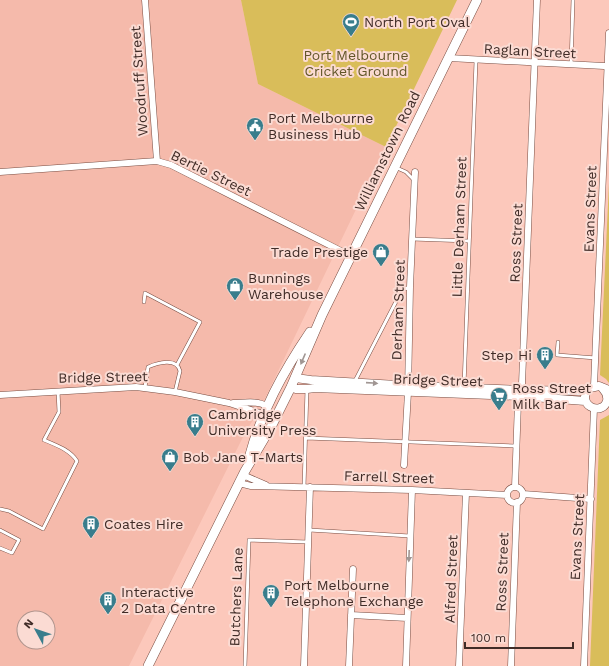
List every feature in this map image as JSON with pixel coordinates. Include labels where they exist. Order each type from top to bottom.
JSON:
[{"type":"main road","name":"Williamstown Road","points":[[148,666],[242,476],[276,417],[291,387],[322,315],[477,0]]},
{"type":"main road","name":"Williamstown Road","points":[[242,476],[254,437],[265,410],[292,359],[322,315]]},
{"type":"main road","points":[[282,377],[295,378]]},
{"type":"main road","points":[[282,377],[291,387]]},
{"type":"main road","points":[[265,410],[276,417]]},
{"type":"street","name":"Woodruff Street","points":[[145,0],[157,161]]},
{"type":"street","name":"Ross Street","points":[[515,487],[537,0]]},
{"type":"street","name":"Evans Street","points":[[594,386],[609,33]]},
{"type":"street","name":"Raglan Street","points":[[449,58],[604,66],[608,68]]},
{"type":"street","name":"Bertie Street","points":[[0,172],[157,161],[171,165],[351,256]]},
{"type":"street","name":"Derham Street","points":[[404,464],[415,172]]},
{"type":"street","name":"Bridge Street","points":[[295,378],[355,382],[408,388],[464,391],[520,393],[587,391]]},
{"type":"street","points":[[594,386],[599,386],[606,389],[606,406],[594,408],[585,401],[585,394],[594,386]]},
{"type":"street","name":"Bridge Street","points":[[0,395],[118,387],[145,387],[265,410],[264,404],[229,403]]},
{"type":"street","name":"Bridge Street","points":[[291,387],[351,390],[408,388]]},
{"type":"street","name":"Bridge Street","points":[[520,393],[585,401]]},
{"type":"street","name":"Evans Street","points":[[584,666],[594,408]]},
{"type":"street","name":"Farrell Street","points":[[242,476],[251,486],[412,490],[507,495]]},
{"type":"street","points":[[304,666],[309,530],[307,487]]},
{"type":"street","points":[[515,487],[521,489],[523,494],[521,500],[517,502],[509,500],[507,495],[510,489],[515,487]]},
{"type":"street","points":[[406,666],[412,490]]},
{"type":"street","name":"Alfred Street","points":[[459,666],[466,493]]},
{"type":"street","points":[[523,494],[591,499]]},
{"type":"street","name":"Ross Street","points":[[511,666],[517,502]]},
{"type":"street","points":[[349,666],[353,569]]},
{"type":"street","points":[[351,615],[408,618]]},
{"type":"lane","points":[[571,65],[573,0]]},
{"type":"lane","name":"Little Derham Street","points":[[464,391],[476,60]]},
{"type":"lane","points":[[395,167],[406,172],[415,181]]},
{"type":"lane","points":[[412,239],[469,241]]},
{"type":"lane","points":[[351,390],[402,290],[410,287]]},
{"type":"lane","points":[[144,302],[145,293],[200,322],[177,365]]},
{"type":"lane","points":[[166,310],[168,304]]},
{"type":"lane","points":[[558,342],[557,355],[596,358]]},
{"type":"lane","points":[[145,387],[148,367],[162,362],[177,365],[180,370],[175,392]]},
{"type":"lane","points":[[307,389],[307,487]]},
{"type":"lane","points":[[0,508],[43,529],[77,461],[64,449],[44,440],[59,412],[58,391]]},
{"type":"lane","points":[[306,438],[516,446]]},
{"type":"lane","points":[[0,530],[19,540],[12,553],[0,548]]},
{"type":"lane","points":[[309,530],[410,536]]},
{"type":"lane","name":"Butchers Lane","points":[[244,666],[249,540],[308,542]]},
{"type":"shaded area","points":[[0,0],[241,0],[258,84],[386,147],[258,413],[247,429],[129,666],[0,666]]},
{"type":"green space","name":"Port Melbourne Cricket Ground","points":[[241,0],[457,0],[386,147],[258,84]]},
{"type":"green space","points":[[609,183],[609,383],[600,375]]},
{"type":"green space","points":[[609,415],[609,666],[590,666],[600,420]]},
{"type":"place","name":"North Port Oval","points":[[351,37]]},
{"type":"place","name":"Port Melbourne Business Hub","points":[[255,141]]},
{"type":"place","name":"Trade Prestige","points":[[381,267]]},
{"type":"place","name":"Bunnings Warehouse","points":[[235,301]]},
{"type":"place","name":"Step Hi","points":[[545,370]]},
{"type":"place","name":"Ross Street Milk Bar","points":[[499,411]]},
{"type":"place","name":"Cambridge University Press","points":[[195,437]]},
{"type":"place","name":"Bob Jane T-Marts","points":[[170,472]]},
{"type":"place","name":"Coates Hire","points":[[91,539]]},
{"type":"place","name":"Port Melbourne Telephone Exchange","points":[[271,608]]},
{"type":"place","name":"Interactive 2 Data Centre","points":[[108,615]]}]
